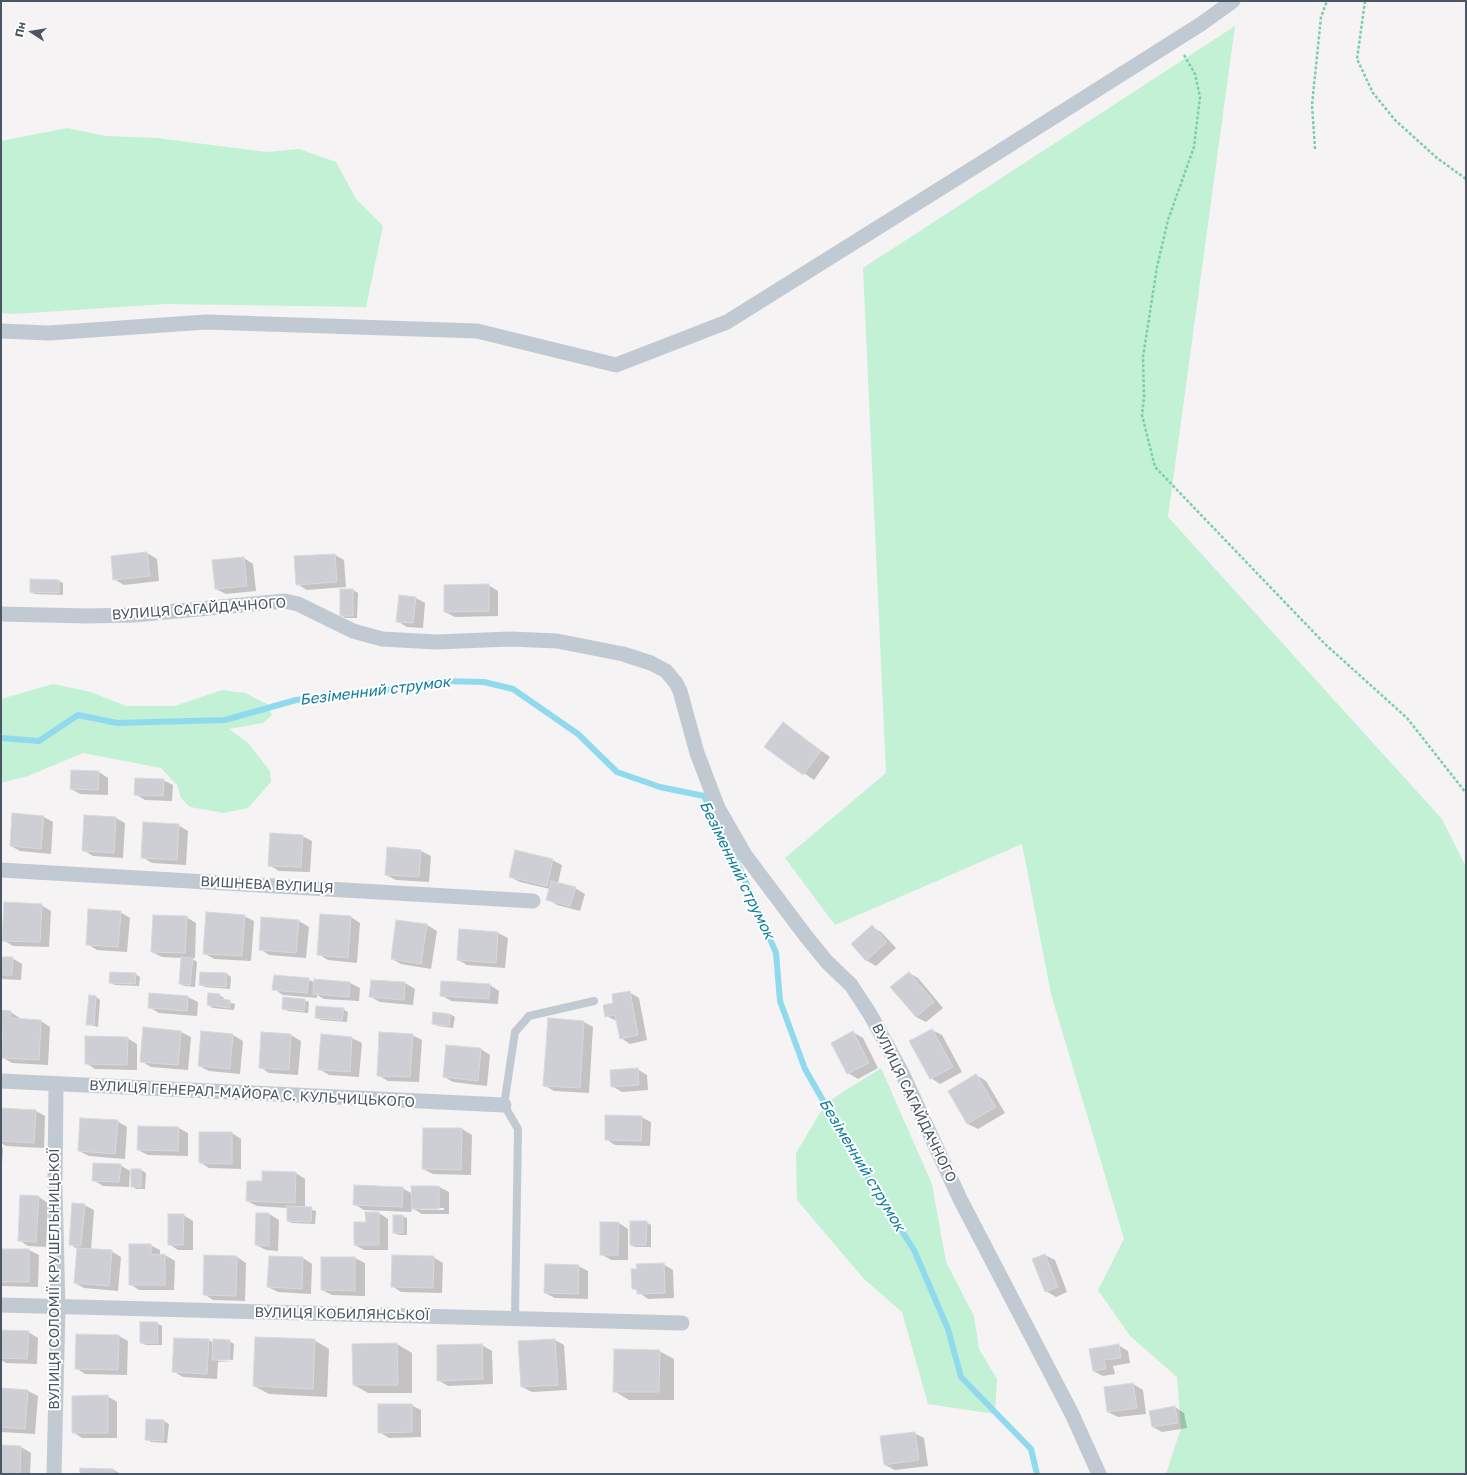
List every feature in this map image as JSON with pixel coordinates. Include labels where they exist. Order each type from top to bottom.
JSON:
[{"type":"street","points":[[1,331],[48,333],[206,322],[477,331],[616,365],[727,322],[1176,40],[1233,1]]},
{"type":"street","name":"ВУЛИЦЯ САГАЙДАЧНОГО","points":[[1,614],[87,616],[128,615],[285,602],[298,604],[353,632],[382,639],[436,642],[531,639],[557,641],[623,654],[651,663],[666,671],[676,683],[680,691],[697,753],[718,808],[746,855],[805,935],[818,952],[851,985],[870,1014],[902,1073],[960,1198],[1072,1414],[1099,1474]]},
{"type":"street","name":"ВИШНЕВА ВУЛИЦЯ","points":[[1,870],[533,901]]},
{"type":"street","name":"ВУЛИЦЯ ГЕНЕРАЛ-МАЙОРА С. КУЛЬЧИЦЬКОГО","points":[[1,1081],[504,1105]]},
{"type":"street","name":"ВУЛИЦЯ СОЛОМІЇ КРУШЕЛЬНИЦЬКОЇ","points":[[54,1474],[58,1308],[55,1188],[56,1084]]},
{"type":"street","name":"ВУЛИЦЯ КОБИЛЯНСЬКОЇ","points":[[1,1305],[58,1308],[515,1317],[682,1323]]},
{"type":"lane","points":[[515,1317],[518,1129],[504,1105],[515,1032],[529,1016],[594,1001]]},
{"type":"path","points":[[1315,149],[1312,105],[1321,17],[1327,1]]},
{"type":"path","points":[[1365,1],[1357,59],[1373,93],[1395,120],[1437,158],[1466,179]]},
{"type":"path","points":[[1176,40],[1195,74],[1200,97],[1194,147],[1168,220],[1157,267],[1143,357],[1144,397],[1142,415],[1155,467],[1325,644],[1407,718],[1466,793]]},
{"type":"green space","points":[[1235,26],[1168,517],[1442,819],[1466,867],[1466,1474],[1166,1474],[1181,1428],[1177,1377],[1130,1336],[1098,1290],[1124,1239],[1051,994],[1022,844],[835,925],[785,858],[886,773],[863,268]]},
{"type":"green space","points":[[67,128],[106,136],[157,138],[266,152],[299,149],[336,162],[356,199],[383,226],[366,307],[166,304],[14,314],[1,313],[1,141]]},
{"type":"green space","points":[[53,684],[91,692],[126,706],[175,706],[222,690],[245,693],[267,704],[272,715],[263,723],[229,729],[248,743],[270,771],[271,782],[248,808],[224,813],[190,807],[181,798],[177,785],[161,768],[83,753],[28,776],[1,783],[1,699]]},
{"type":"green space","points":[[881,1068],[932,1184],[946,1262],[974,1316],[979,1349],[997,1379],[995,1414],[928,1404],[902,1312],[864,1279],[797,1200],[796,1153],[826,1103]]},
{"type":"building","points":[[147,552],[150,576],[113,580],[111,556]]},
{"type":"building","points":[[335,554],[337,582],[296,585],[294,556]]},
{"type":"building","points":[[244,557],[247,586],[215,589],[212,560]]},
{"type":"building","points":[[30,579],[59,580],[59,593],[30,592]]},
{"type":"building","points":[[489,584],[489,611],[444,612],[444,585]]},
{"type":"building","points":[[340,589],[353,589],[353,616],[340,616]]},
{"type":"building","points":[[399,595],[416,597],[413,623],[396,622]]},
{"type":"building","points":[[783,722],[821,751],[803,775],[764,747]]},
{"type":"building","points":[[71,770],[99,771],[98,790],[70,789]]},
{"type":"building","points":[[135,778],[164,779],[163,796],[134,795]]},
{"type":"building","points":[[12,813],[44,816],[41,849],[10,846]]},
{"type":"building","points":[[84,815],[116,817],[114,853],[82,851]]},
{"type":"building","points":[[143,822],[179,824],[177,860],[141,858]]},
{"type":"building","points":[[270,833],[303,835],[301,867],[268,866]]},
{"type":"building","points":[[387,847],[421,850],[419,877],[385,875]]},
{"type":"building","points":[[515,850],[553,859],[547,886],[509,877]]},
{"type":"building","points":[[551,881],[576,887],[570,906],[546,900]]},
{"type":"building","points":[[4,902],[42,904],[40,942],[2,941]]},
{"type":"building","points":[[88,909],[121,911],[118,947],[86,945]]},
{"type":"building","points":[[206,912],[245,915],[242,956],[203,954]]},
{"type":"building","points":[[320,914],[351,916],[348,958],[317,955]]},
{"type":"building","points":[[153,915],[187,916],[185,953],[151,952]]},
{"type":"building","points":[[261,917],[299,920],[296,953],[259,950]]},
{"type":"building","points":[[396,920],[427,924],[421,964],[391,959]]},
{"type":"building","points":[[872,925],[887,942],[866,961],[851,944]]},
{"type":"building","points":[[459,929],[498,932],[496,963],[457,960]]},
{"type":"building","points":[[1,957],[13,957],[12,975],[1,975]]},
{"type":"building","points":[[181,957],[193,958],[190,985],[179,984]]},
{"type":"building","points":[[110,972],[136,973],[135,984],[109,983]]},
{"type":"building","points":[[200,972],[227,973],[226,987],[199,985]]},
{"type":"building","points":[[909,972],[934,1002],[916,1017],[890,987]]},
{"type":"building","points":[[274,975],[309,978],[307,993],[272,990]]},
{"type":"building","points":[[314,979],[350,982],[349,997],[313,994]]},
{"type":"building","points":[[371,980],[405,982],[404,1000],[369,997]]},
{"type":"building","points":[[441,981],[490,984],[489,999],[440,996]]},
{"type":"building","points":[[630,991],[638,1035],[620,1039],[615,1015],[605,1017],[603,1005],[613,1003],[612,994]]},
{"type":"building","points":[[149,993],[188,996],[187,1011],[148,1008]]},
{"type":"building","points":[[208,993],[220,994],[219,999],[230,1000],[230,1008],[207,1005]]},
{"type":"building","points":[[89,995],[96,996],[94,1025],[86,1025]]},
{"type":"building","points":[[283,997],[305,999],[304,1011],[282,1009]]},
{"type":"building","points":[[316,1006],[344,1008],[342,1020],[315,1018]]},
{"type":"building","points":[[1,1010],[11,1011],[10,1018],[41,1020],[39,1060],[1,1058],[3,1028],[1,1028]]},
{"type":"building","points":[[433,1012],[450,1014],[449,1026],[432,1024]]},
{"type":"building","points":[[548,1018],[584,1021],[580,1088],[543,1086]]},
{"type":"building","points":[[143,1027],[181,1031],[178,1065],[140,1062]]},
{"type":"building","points":[[932,1029],[953,1067],[930,1079],[909,1041]]},
{"type":"building","points":[[201,1031],[233,1034],[230,1069],[198,1066]]},
{"type":"building","points":[[853,1031],[869,1063],[847,1074],[831,1043]]},
{"type":"building","points":[[261,1032],[291,1034],[289,1070],[259,1068]]},
{"type":"building","points":[[379,1032],[413,1034],[410,1077],[377,1076]]},
{"type":"building","points":[[321,1034],[352,1037],[350,1072],[318,1070]]},
{"type":"building","points":[[85,1036],[128,1037],[127,1065],[85,1064]]},
{"type":"building","points":[[446,1045],[481,1048],[478,1081],[443,1077]]},
{"type":"building","points":[[638,1068],[639,1085],[611,1087],[610,1070]]},
{"type":"building","points":[[976,1074],[996,1107],[967,1124],[948,1091]]},
{"type":"building","points":[[1,1108],[36,1110],[34,1143],[1,1141]]},
{"type":"building","points":[[605,1115],[642,1116],[641,1141],[605,1140]]},
{"type":"building","points":[[80,1118],[118,1120],[115,1154],[78,1151]]},
{"type":"building","points":[[138,1126],[179,1127],[178,1151],[137,1150]]},
{"type":"building","points":[[423,1128],[462,1128],[461,1170],[422,1169]]},
{"type":"building","points":[[199,1132],[232,1132],[232,1164],[199,1163]]},
{"type":"building","points":[[93,1163],[121,1164],[119,1182],[92,1181]]},
{"type":"building","points":[[131,1169],[141,1169],[141,1187],[131,1187]]},
{"type":"building","points":[[262,1171],[296,1172],[295,1203],[246,1201],[247,1181],[262,1181]]},
{"type":"building","points":[[354,1185],[403,1187],[402,1207],[353,1205]]},
{"type":"building","points":[[411,1186],[439,1186],[439,1209],[412,1209]]},
{"type":"building","points":[[20,1195],[39,1196],[36,1242],[18,1241]]},
{"type":"building","points":[[72,1203],[85,1204],[81,1246],[69,1245]]},
{"type":"building","points":[[287,1206],[312,1207],[311,1222],[287,1221]]},
{"type":"building","points":[[365,1212],[379,1212],[379,1245],[354,1245],[354,1222],[366,1222]]},
{"type":"building","points":[[256,1213],[269,1213],[269,1246],[255,1245]]},
{"type":"building","points":[[168,1214],[184,1214],[183,1245],[168,1245]]},
{"type":"building","points":[[393,1215],[403,1215],[403,1233],[393,1233]]},
{"type":"building","points":[[630,1221],[647,1221],[646,1245],[630,1245]]},
{"type":"building","points":[[600,1222],[619,1222],[618,1255],[600,1255]]},
{"type":"building","points":[[129,1244],[151,1244],[151,1255],[165,1254],[165,1285],[129,1285]]},
{"type":"building","points":[[77,1248],[112,1250],[109,1286],[74,1283]]},
{"type":"building","points":[[1,1249],[29,1249],[29,1282],[1,1282]]},
{"type":"building","points":[[1045,1254],[1058,1287],[1045,1292],[1032,1259]]},
{"type":"building","points":[[204,1255],[237,1256],[236,1296],[203,1295]]},
{"type":"building","points":[[392,1255],[434,1256],[433,1288],[391,1287]]},
{"type":"building","points":[[269,1256],[303,1257],[302,1289],[267,1287]]},
{"type":"building","points":[[321,1257],[355,1257],[355,1291],[321,1290]]},
{"type":"building","points":[[664,1263],[665,1293],[637,1294],[637,1289],[632,1289],[631,1269],[637,1269],[636,1264]]},
{"type":"building","points":[[545,1264],[579,1265],[578,1294],[544,1293]]},
{"type":"building","points":[[140,1322],[157,1322],[158,1343],[140,1343]]},
{"type":"building","points":[[1,1330],[29,1331],[27,1359],[1,1358]]},
{"type":"building","points":[[76,1334],[119,1335],[118,1370],[75,1369]]},
{"type":"building","points":[[255,1337],[315,1339],[313,1389],[253,1386]]},
{"type":"building","points":[[174,1338],[209,1339],[207,1374],[172,1372]]},
{"type":"building","points":[[213,1339],[230,1340],[229,1360],[212,1360]]},
{"type":"building","points":[[555,1339],[558,1385],[521,1387],[518,1341]]},
{"type":"building","points":[[397,1343],[398,1385],[353,1385],[352,1344]]},
{"type":"building","points":[[482,1344],[483,1379],[437,1381],[437,1345]]},
{"type":"building","points":[[1119,1344],[1121,1358],[1104,1360],[1106,1369],[1093,1371],[1089,1349]]},
{"type":"building","points":[[614,1349],[660,1350],[659,1392],[613,1392]]},
{"type":"building","points":[[1133,1383],[1137,1408],[1107,1412],[1104,1387]]},
{"type":"building","points":[[1,1388],[28,1390],[25,1429],[1,1427]]},
{"type":"building","points":[[108,1395],[108,1433],[72,1433],[72,1396]]},
{"type":"building","points":[[378,1404],[412,1404],[412,1432],[378,1433]]},
{"type":"building","points":[[1175,1406],[1178,1423],[1152,1427],[1149,1411]]},
{"type":"building","points":[[146,1419],[164,1420],[163,1441],[145,1440]]},
{"type":"building","points":[[915,1432],[919,1460],[884,1465],[880,1436]]},
{"type":"building","points":[[1,1445],[21,1446],[20,1474],[1,1474]]},
{"type":"building","points":[[80,1468],[114,1469],[114,1474],[80,1474]]},
{"type":"waterway","name":"Безіменний струмок","points":[[1,738],[39,741],[78,715],[117,723],[225,720],[296,700],[364,694],[441,681],[484,682],[513,689],[578,734],[617,772],[660,787],[704,796],[741,871],[776,953],[780,1001],[805,1069],[860,1165],[914,1250],[948,1329],[961,1377],[1031,1449],[1037,1474]]}]
